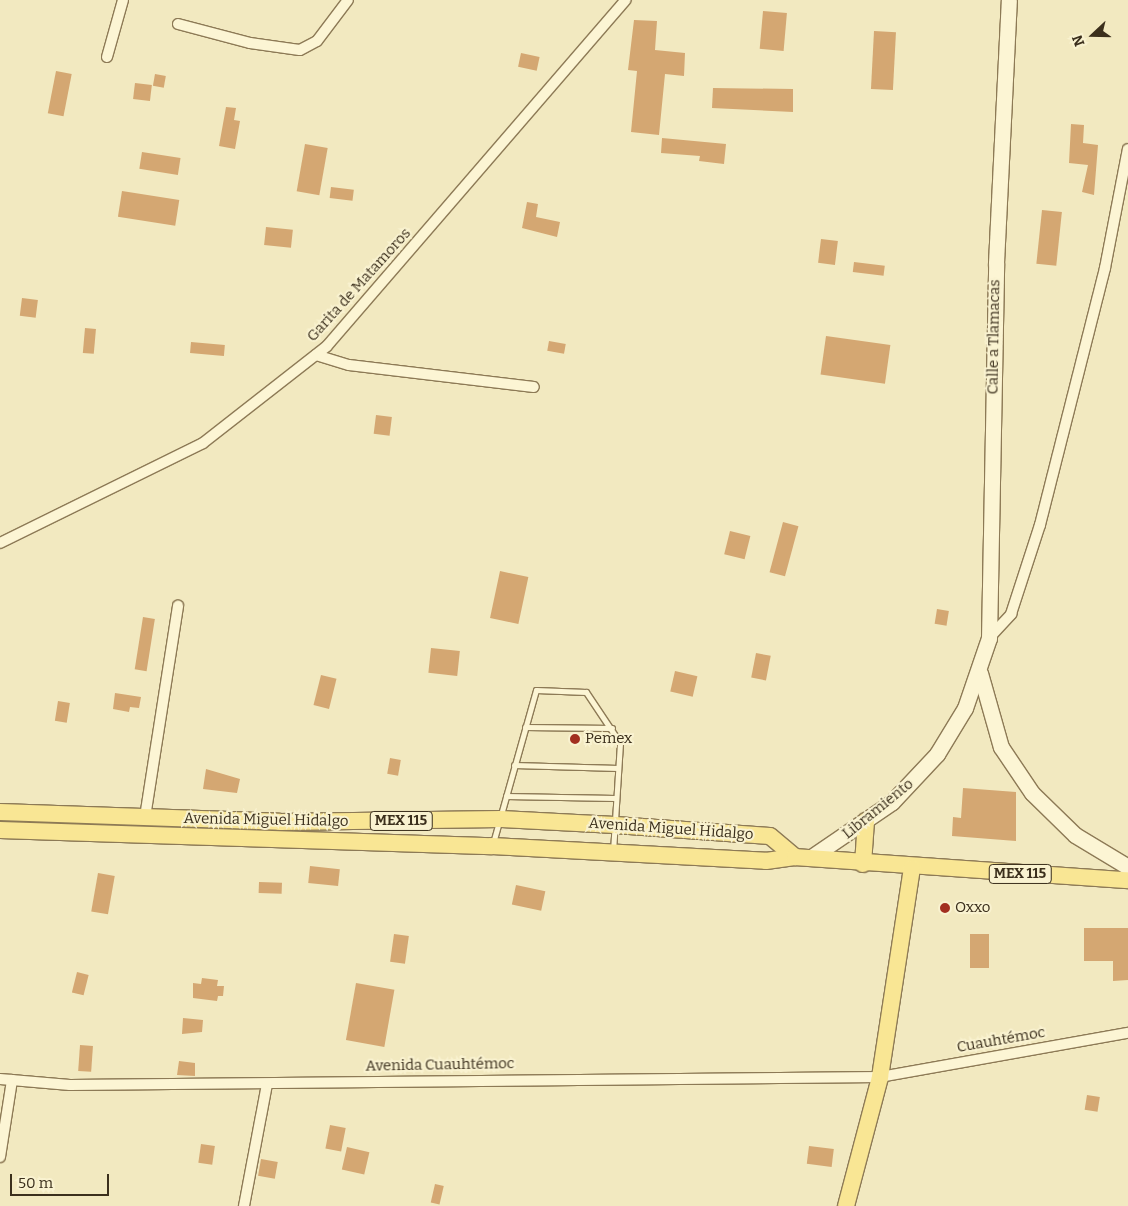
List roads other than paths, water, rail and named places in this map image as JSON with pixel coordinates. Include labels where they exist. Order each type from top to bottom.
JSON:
[{"type":"main road","name":"Calle a Tlamacas","points":[[980,672],[989,638],[996,263],[1009,0]]},
{"type":"main road","name":"Libramiento","points":[[802,857],[866,821],[910,785],[937,754],[980,672]]},
{"type":"main road","points":[[980,672],[1001,747],[1032,793],[1075,835],[1128,867]]},
{"type":"main road","name":"Avenida Miguel Hidalgo","points":[[0,812],[280,822],[500,820],[615,825],[770,836],[802,857]]},
{"type":"main road","points":[[105,834],[106,816]]},
{"type":"main road","points":[[863,864],[866,821]]},
{"type":"main road","points":[[280,822],[280,839]]},
{"type":"main road","name":"Avenida Miguel Hidalgo","points":[[0,830],[492,846],[766,861],[802,857],[912,868]]},
{"type":"main road","points":[[846,1206],[880,1077],[912,868]]},
{"type":"main road","name":"MEX 115","points":[[912,868],[1128,880]]},
{"type":"street","points":[[107,57],[123,0]]},
{"type":"street","points":[[178,24],[250,43],[300,50],[317,42],[348,0]]},
{"type":"street","name":"Garita de Matamoros","points":[[0,543],[203,443],[316,355],[626,0]]},
{"type":"street","points":[[989,638],[1011,614],[1040,525],[1105,268],[1128,149]]},
{"type":"street","points":[[316,355],[349,364],[534,387]]},
{"type":"street","points":[[145,817],[178,606]]},
{"type":"street","name":"Cuauhtémoc","points":[[880,1077],[1128,1033]]},
{"type":"street","name":"Avenida Cuauhtémoc","points":[[0,1079],[70,1085],[267,1084],[474,1078],[880,1077]]},
{"type":"street","points":[[0,1157],[12,1080]]},
{"type":"street","points":[[244,1206],[267,1084]]},
{"type":"lane","points":[[492,846],[536,690],[586,692],[612,728],[620,743],[614,798],[613,852]]},
{"type":"lane","points":[[525,726],[612,728]]},
{"type":"lane","points":[[514,765],[618,768]]},
{"type":"lane","points":[[506,796],[614,798]]},
{"type":"place","name":"Pemex","points":[[575,739]]},
{"type":"place","name":"Oxxo","points":[[945,908]]}]
